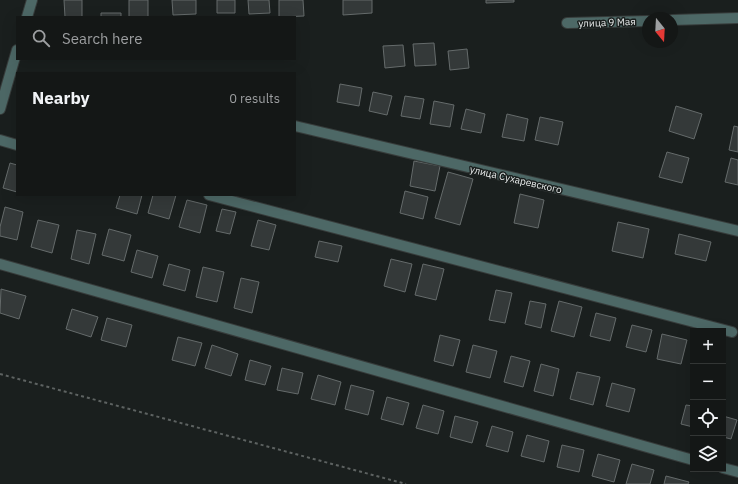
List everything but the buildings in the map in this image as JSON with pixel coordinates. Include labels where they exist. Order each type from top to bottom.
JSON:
[{"type":"street","points":[[27,16],[32,0]]},
{"type":"street","points":[[678,20],[738,18]]},
{"type":"street","name":"улица 9 Мая","points":[[567,23],[642,20]]},
{"type":"street","points":[[1,104],[16,53]]},
{"type":"street","name":"улица Сухаревского","points":[[296,126],[738,231]]},
{"type":"street","points":[[0,140],[16,145]]},
{"type":"street","points":[[213,196],[732,332]]},
{"type":"street","points":[[0,264],[690,459]]},
{"type":"street","points":[[726,469],[738,472]]},
{"type":"path","points":[[0,374],[406,484]]}]
